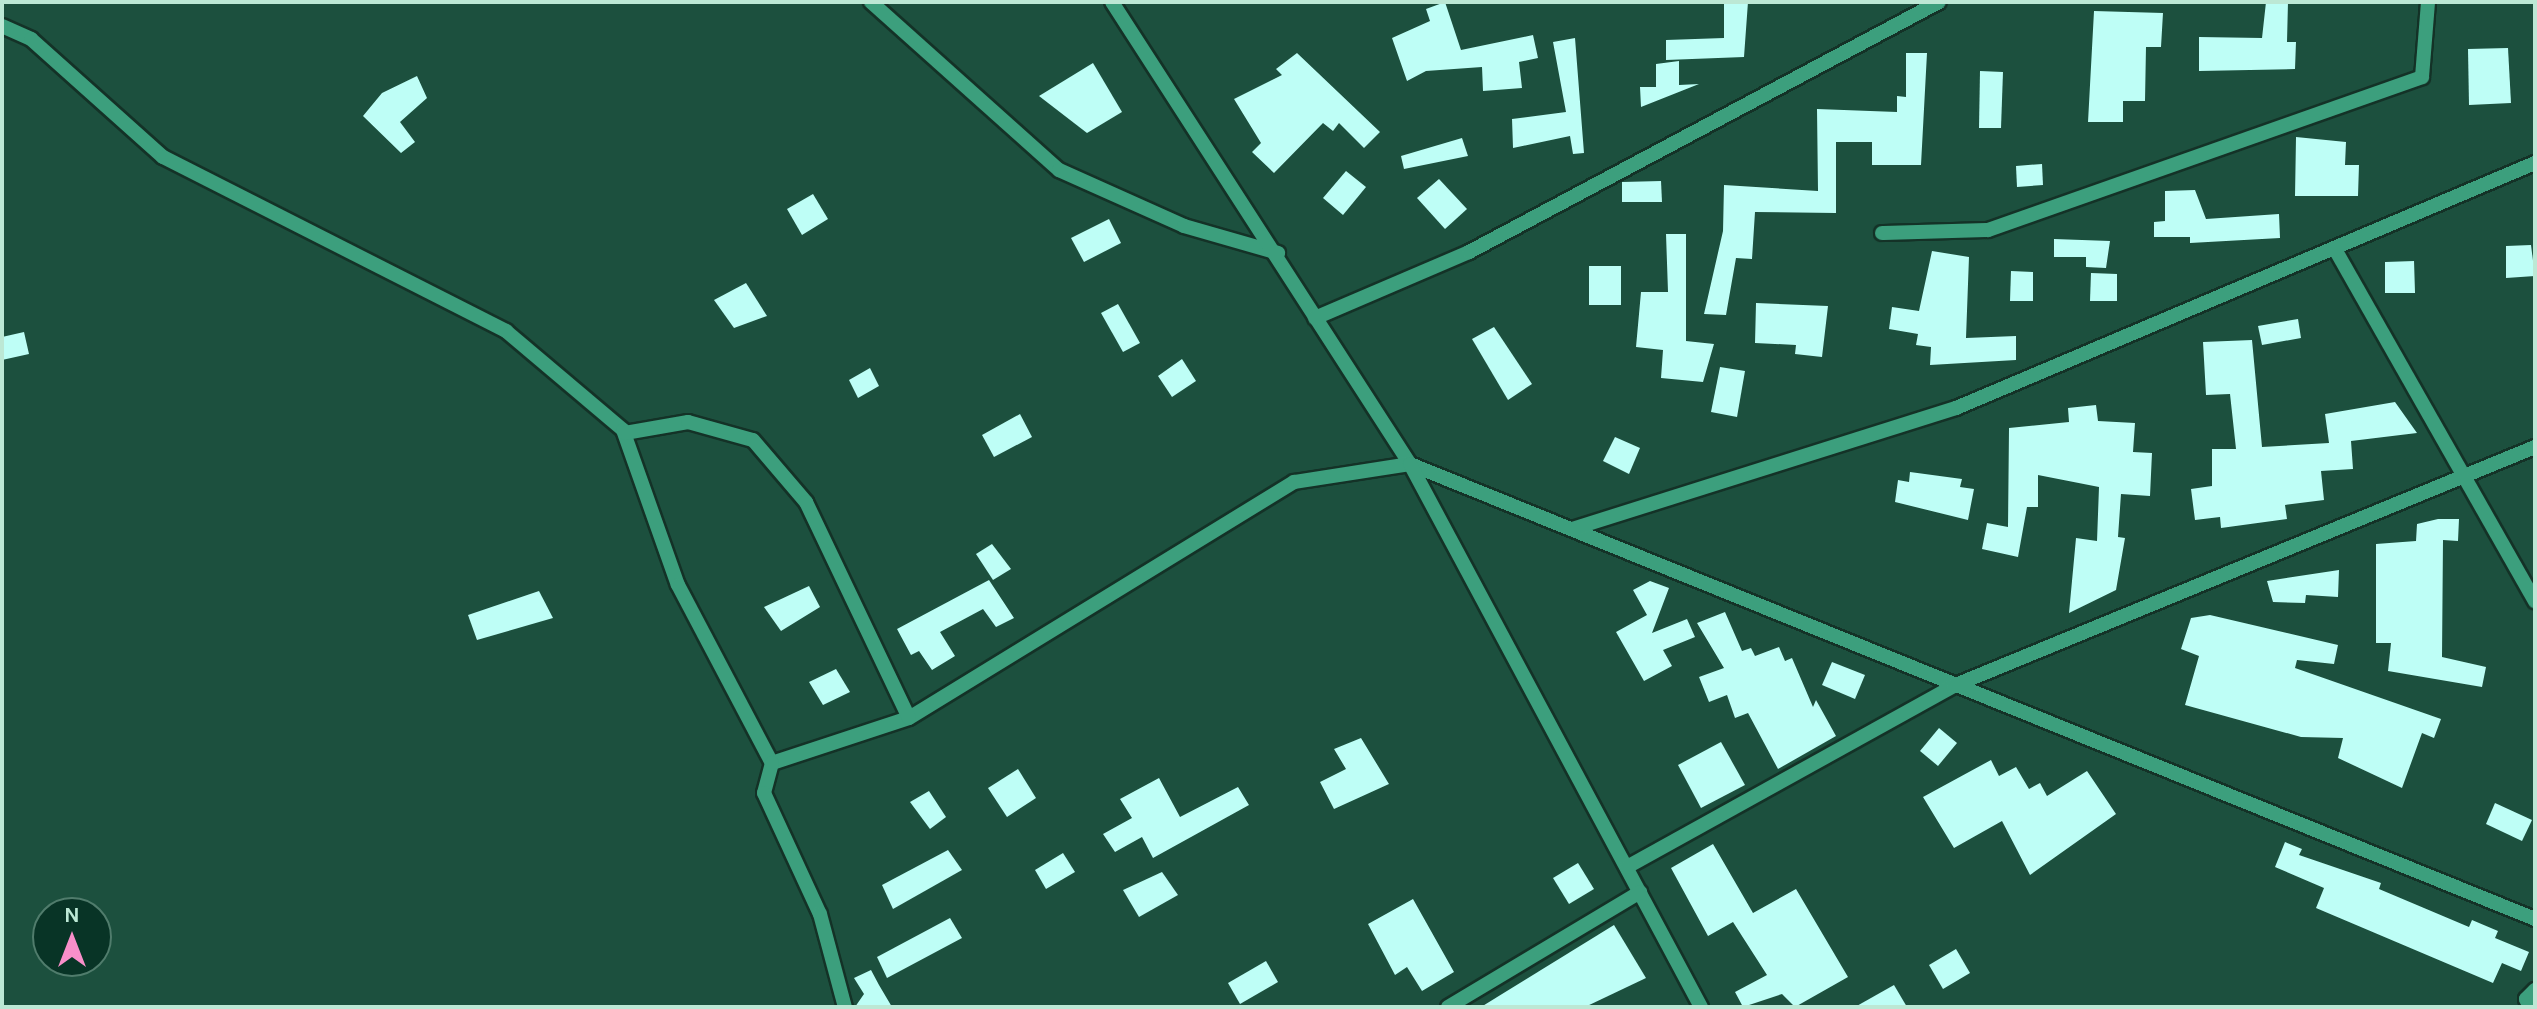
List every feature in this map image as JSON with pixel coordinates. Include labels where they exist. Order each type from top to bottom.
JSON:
[{"type":"street","points":[[871,2],[1059,170],[1184,226],[1278,253]]},
{"type":"street","points":[[1112,2],[1278,253],[1315,318],[1410,464],[1701,1007]]},
{"type":"street","points":[[1315,318],[1469,252],[1939,2]]},
{"type":"street","points":[[1882,233],[1988,230],[2422,77],[2428,2]]},
{"type":"street","points":[[2,26],[31,39],[163,157],[506,331],[623,430],[678,585],[772,763],[764,793],[820,914],[845,1007]]},
{"type":"street","points":[[1572,529],[1956,408],[2336,251],[2535,163]]},
{"type":"street","points":[[2336,251],[2469,475],[2535,602]]},
{"type":"street","points":[[625,433],[688,422],[753,440],[806,502],[909,718]]},
{"type":"street","points":[[1627,867],[1953,686],[2535,447]]},
{"type":"street","points":[[772,763],[909,718],[1294,482],[1410,464],[2535,919]]},
{"type":"street","points":[[1448,1007],[1640,892]]},
{"type":"street","points":[[2530,1007],[2526,999],[2535,990]]},
{"type":"building","points":[[1445,2],[1461,50],[1533,35],[1538,58],[1519,62],[1522,88],[1483,91],[1482,67],[1426,71],[1407,81],[1392,38],[1430,21],[1426,9]]},
{"type":"building","points":[[1724,2],[1748,2],[1744,57],[1666,60],[1666,40],[1724,38]]},
{"type":"building","points":[[2266,2],[2288,2],[2287,42],[2296,42],[2295,69],[2199,71],[2199,37],[2262,38]]},
{"type":"building","points":[[2094,11],[2163,13],[2161,47],[2146,47],[2145,101],[2123,101],[2123,122],[2088,122]]},
{"type":"building","points":[[1575,38],[1584,153],[1573,154],[1570,136],[1513,148],[1512,119],[1566,112],[1553,42]]},
{"type":"building","points":[[2508,48],[2511,103],[2469,105],[2468,49]]},
{"type":"building","points":[[1297,53],[1380,132],[1364,148],[1339,123],[1333,131],[1323,123],[1274,173],[1252,152],[1261,143],[1234,99],[1282,75],[1276,69]]},
{"type":"building","points":[[1906,53],[1927,53],[1921,165],[1872,165],[1872,142],[1836,142],[1836,213],[1755,212],[1752,259],[1736,258],[1726,315],[1704,314],[1723,231],[1724,185],[1818,191],[1817,109],[1897,112],[1897,96],[1906,97]]},
{"type":"building","points":[[1679,61],[1679,85],[1699,84],[1641,107],[1640,87],[1656,87],[1656,64]]},
{"type":"building","points":[[1093,63],[1122,112],[1087,133],[1039,96]]},
{"type":"building","points":[[1980,71],[2003,72],[2001,128],[1979,128]]},
{"type":"building","points":[[417,76],[427,98],[400,122],[415,142],[401,153],[363,116],[382,93]]},
{"type":"building","points":[[2296,137],[2346,142],[2345,165],[2359,165],[2358,196],[2295,196]]},
{"type":"building","points":[[1462,138],[1468,156],[1404,169],[1401,156]]},
{"type":"building","points":[[2042,164],[2043,185],[2017,187],[2016,166]]},
{"type":"building","points":[[1346,171],[1366,187],[1343,215],[1323,198]]},
{"type":"building","points":[[1439,179],[1467,209],[1445,229],[1417,198]]},
{"type":"building","points":[[1661,181],[1662,202],[1622,202],[1622,182]]},
{"type":"building","points":[[2195,190],[2206,219],[2279,214],[2280,238],[2190,243],[2190,237],[2154,237],[2154,222],[2165,221],[2165,191]]},
{"type":"building","points":[[813,194],[828,219],[802,235],[787,209]]},
{"type":"building","points":[[1109,219],[1121,243],[1084,262],[1071,238]]},
{"type":"building","points":[[1666,234],[1686,234],[1686,341],[1714,344],[1703,382],[1661,378],[1663,350],[1636,347],[1641,292],[1668,292]]},
{"type":"building","points":[[2054,239],[2110,241],[2106,268],[2086,267],[2086,257],[2054,257]]},
{"type":"building","points":[[2531,245],[2535,276],[2506,278],[2506,246]]},
{"type":"building","points":[[1932,251],[1969,257],[1966,338],[2016,336],[2016,360],[1930,365],[1931,347],[1916,345],[1918,334],[1889,329],[1892,307],[1919,311]]},
{"type":"building","points":[[2414,261],[2415,293],[2385,293],[2385,262]]},
{"type":"building","points":[[1589,266],[1621,266],[1621,305],[1589,305]]},
{"type":"building","points":[[2011,271],[2033,272],[2033,301],[2010,301]]},
{"type":"building","points":[[2091,273],[2117,274],[2117,301],[2090,301]]},
{"type":"building","points":[[746,283],[767,316],[734,328],[714,300]]},
{"type":"building","points":[[1756,303],[1828,306],[1822,357],[1795,354],[1796,345],[1755,343]]},
{"type":"building","points":[[1118,304],[1140,343],[1123,352],[1101,313]]},
{"type":"building","points":[[2298,319],[2301,338],[2262,345],[2258,326]]},
{"type":"building","points":[[1494,327],[1532,384],[1508,400],[1472,339]]},
{"type":"building","points":[[24,332],[29,354],[2,360],[2,337]]},
{"type":"building","points":[[2252,340],[2262,447],[2329,443],[2325,414],[2395,402],[2417,433],[2351,441],[2353,469],[2321,471],[2324,500],[2285,505],[2287,519],[2221,528],[2220,517],[2195,520],[2191,489],[2212,486],[2212,449],[2236,449],[2230,394],[2206,395],[2203,342]]},
{"type":"building","points":[[1182,359],[1196,381],[1172,397],[1158,376]]},
{"type":"building","points":[[1720,367],[1745,371],[1737,417],[1711,412]]},
{"type":"building","points":[[870,368],[879,386],[858,398],[849,380]]},
{"type":"building","points":[[2096,405],[2098,421],[2135,423],[2133,452],[2152,453],[2150,496],[2121,494],[2118,537],[2125,538],[2116,590],[2069,613],[2076,538],[2097,541],[2099,487],[2038,475],[2038,507],[2027,507],[2018,557],[1982,549],[1987,523],[2008,527],[2009,428],[2069,422],[2068,408]]},
{"type":"building","points":[[1020,414],[1032,437],[994,457],[982,435]]},
{"type":"building","points":[[1615,437],[1640,448],[1629,474],[1603,461]]},
{"type":"building","points":[[1910,472],[1962,479],[1960,487],[1974,489],[1968,520],[1895,502],[1898,480],[1909,482]]},
{"type":"building","points":[[2438,519],[2459,519],[2458,541],[2443,540],[2442,657],[2486,667],[2482,687],[2388,671],[2391,643],[2376,643],[2376,544],[2416,541],[2417,524]]},
{"type":"building","points":[[992,544],[1011,569],[993,580],[976,554]]},
{"type":"building","points":[[2339,570],[2338,597],[2306,595],[2305,603],[2273,602],[2267,581]]},
{"type":"building","points":[[989,580],[1014,618],[996,627],[983,609],[940,632],[955,656],[932,670],[919,651],[911,655],[897,629]]},
{"type":"building","points":[[1650,581],[1669,588],[1652,633],[1687,619],[1695,637],[1663,650],[1672,666],[1644,681],[1616,632],[1647,615],[1633,590]]},
{"type":"building","points":[[809,586],[820,607],[781,631],[764,607]]},
{"type":"building","points":[[539,591],[553,618],[477,640],[468,615]]},
{"type":"building","points":[[1725,612],[1742,651],[1751,648],[1755,656],[1779,647],[1785,661],[1792,658],[1813,707],[1816,700],[1836,736],[1778,769],[1748,713],[1735,718],[1727,695],[1709,702],[1699,677],[1724,668],[1697,623]]},
{"type":"building","points":[[2210,615],[2338,645],[2334,664],[2297,660],[2295,668],[2441,719],[2434,738],[2422,733],[2402,788],[2338,758],[2343,738],[2301,737],[2185,705],[2199,656],[2181,649],[2191,618]]},
{"type":"building","points":[[1832,662],[1865,675],[1855,699],[1822,685]]},
{"type":"building","points":[[836,669],[850,692],[823,705],[809,682]]},
{"type":"building","points":[[1939,728],[1957,743],[1938,766],[1920,751]]},
{"type":"building","points":[[1361,738],[1389,784],[1334,809],[1320,782],[1346,769],[1334,749]]},
{"type":"building","points":[[1721,742],[1745,785],[1701,808],[1678,765]]},
{"type":"building","points":[[1991,760],[1999,776],[2016,767],[2029,789],[2040,783],[2047,796],[2087,771],[2116,814],[2030,875],[2002,821],[1954,848],[1923,797]]},
{"type":"building","points":[[1018,769],[1036,798],[1007,817],[988,788]]},
{"type":"building","points":[[1159,778],[1180,817],[1238,787],[1249,805],[1153,858],[1142,837],[1115,852],[1103,834],[1132,818],[1120,799]]},
{"type":"building","points":[[929,791],[946,817],[930,829],[910,802]]},
{"type":"building","points":[[2495,803],[2532,820],[2522,841],[2486,824]]},
{"type":"building","points":[[2285,842],[2302,849],[2299,855],[2381,883],[2379,889],[2469,927],[2472,920],[2498,931],[2495,938],[2529,952],[2521,971],[2502,963],[2493,983],[2316,908],[2324,888],[2275,867]]},
{"type":"building","points":[[1713,844],[1753,913],[1796,889],[1848,977],[1795,1007],[1782,994],[1743,1007],[1735,992],[1767,975],[1733,922],[1708,936],[1671,868]]},
{"type":"building","points":[[948,850],[962,870],[893,909],[882,885]]},
{"type":"building","points":[[1063,853],[1075,872],[1046,889],[1035,870]]},
{"type":"building","points":[[1578,863],[1594,889],[1569,904],[1553,878]]},
{"type":"building","points":[[1162,872],[1178,895],[1139,917],[1123,890]]},
{"type":"building","points":[[1413,899],[1454,972],[1422,991],[1407,967],[1395,975],[1368,924]]},
{"type":"building","points":[[950,918],[962,938],[887,978],[877,957]]},
{"type":"building","points":[[1614,925],[1646,978],[1585,1007],[1481,1007]]},
{"type":"building","points":[[1956,949],[1970,973],[1943,989],[1929,965]]},
{"type":"building","points":[[1266,961],[1278,982],[1240,1004],[1228,983]]},
{"type":"building","points":[[871,970],[892,1007],[855,1007],[864,994],[854,978]]},
{"type":"building","points":[[1894,985],[1907,1007],[1855,1007]]}]
